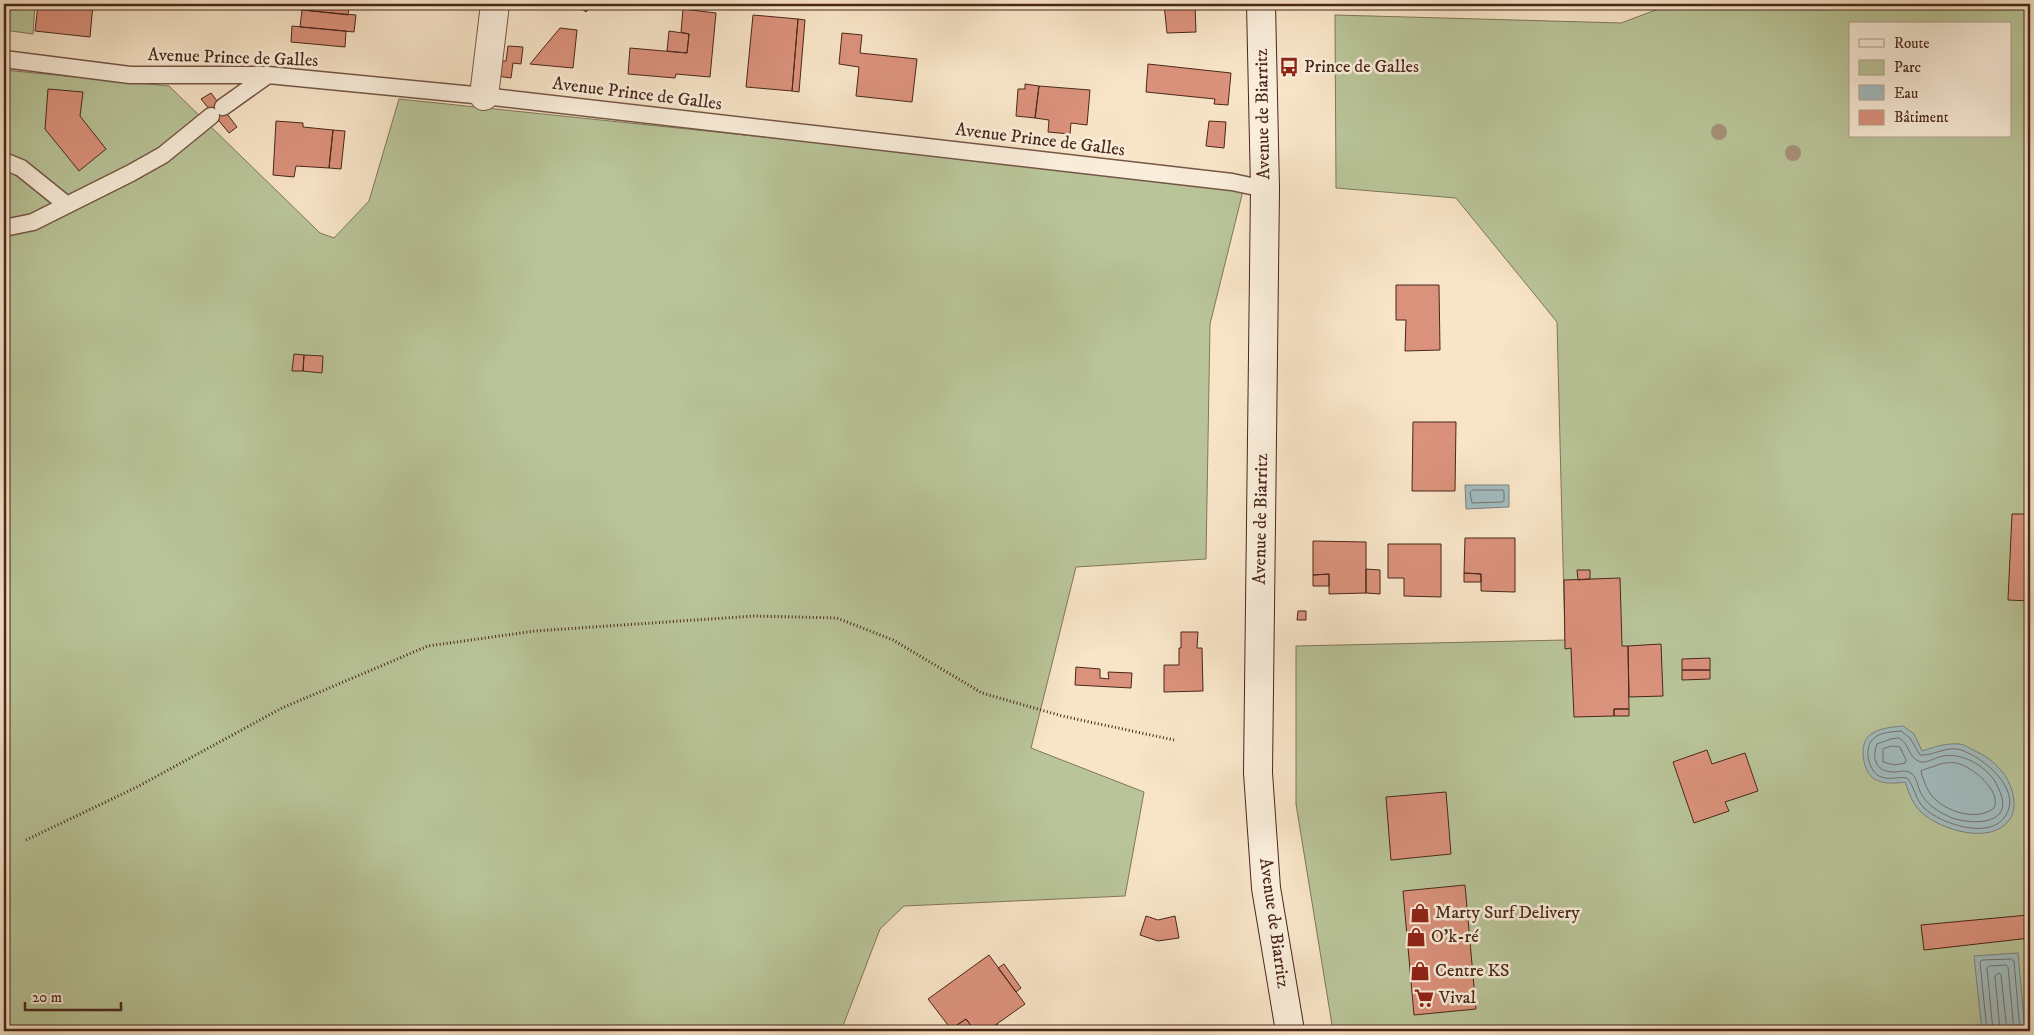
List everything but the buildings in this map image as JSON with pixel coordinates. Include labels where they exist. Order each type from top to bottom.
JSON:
[{"type":"main road","points":[[484,96],[495,4]]},
{"type":"main road","name":"Avenue de Biarritz","points":[[1261,4],[1265,189],[1258,773],[1266,888],[1290,1031]]},
{"type":"lane","name":"Avenue Prince de Galles","points":[[4,59],[130,75],[268,75],[484,96],[1232,182],[1265,189]]},
{"type":"lane","points":[[4,228],[34,222],[164,155],[217,112],[268,75]]},
{"type":"lane","points":[[4,161],[21,168],[67,205]]},
{"type":"path","points":[[26,840],[137,787],[282,708],[428,646],[535,631],[754,616],[837,618],[893,640],[982,693],[1062,716],[1174,740]]},
{"type":"green space","points":[[4,4],[35,4],[33,34],[4,30]]},
{"type":"green space","points":[[1672,4],[2030,4],[2030,1031],[1333,1031],[1296,804],[1296,646],[1565,640],[1557,322],[1456,198],[1336,188],[1335,15],[1621,23]]},
{"type":"green space","points":[[4,70],[169,86],[320,233],[334,238],[369,201],[399,99],[1244,187],[1210,324],[1206,559],[1076,567],[1031,748],[1144,792],[1125,896],[904,906],[880,929],[841,1031],[4,1031]]},
{"type":"water","points":[[1465,485],[1509,485],[1509,507],[1466,509]]},
{"type":"water","points":[[1903,726],[1914,734],[1922,751],[1945,745],[1961,744],[1983,755],[1992,762],[2010,784],[2014,806],[2010,819],[2002,827],[1991,832],[1966,832],[1953,829],[1930,819],[1921,812],[1909,794],[1905,782],[1881,782],[1870,775],[1866,769],[1863,750],[1868,736],[1886,728]]},
{"type":"water","points":[[2018,953],[2025,1031],[1982,1031],[1974,956]]},
{"type":"place","name":"Prince de Galles","points":[[1289,67]]},
{"type":"place","name":"Marty Surf Delivery","points":[[1420,913]]},
{"type":"place","name":"O'k-ré","points":[[1416,937]]},
{"type":"place","name":"Centre KS","points":[[1420,971]]},
{"type":"place","name":"Vival","points":[[1424,998]]}]
